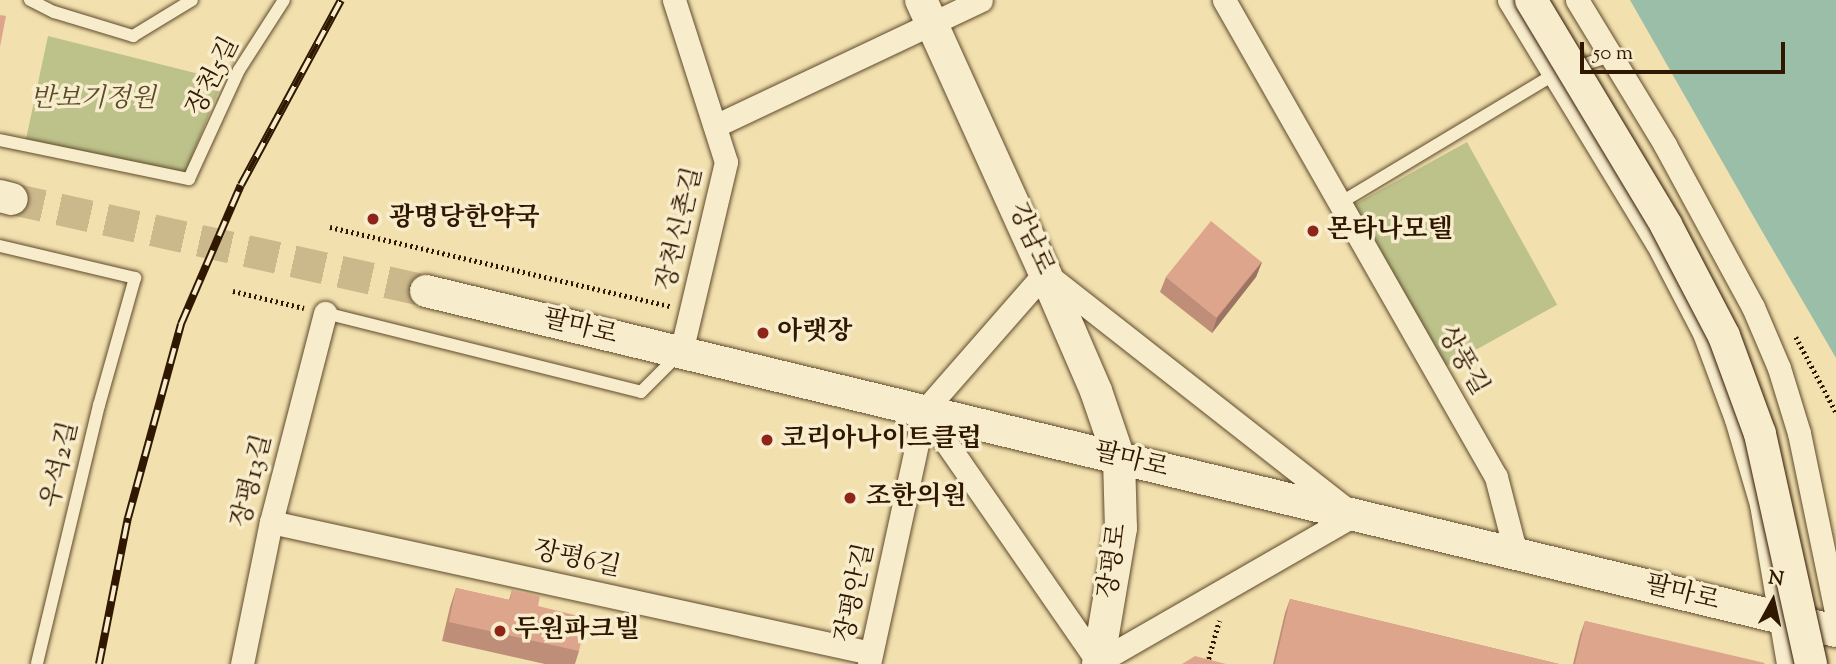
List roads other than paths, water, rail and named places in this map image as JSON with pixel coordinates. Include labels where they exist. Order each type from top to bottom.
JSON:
[{"type":"main road","points":[[1531,0],[1666,225],[1724,336],[1760,434],[1811,664]]},
{"type":"main road","points":[[1547,0],[1676,218],[1735,333],[1772,417],[1794,509],[1825,664]]},
{"type":"main road","name":"강남로","points":[[927,12],[1096,391],[1118,458]]},
{"type":"main road","name":"팔마로","points":[[426,291],[1836,631]]},
{"type":"main road","name":"장평로","points":[[1098,663],[1121,528],[1118,458]]},
{"type":"street","name":"장천신촌길","points":[[674,0],[726,162],[681,352]]},
{"type":"street","points":[[715,126],[927,12],[981,0]]},
{"type":"street","name":"상풍길","points":[[1224,0],[1496,477],[1516,554]]},
{"type":"street","points":[[1508,0],[1657,243],[1704,333],[1761,504],[1788,664]]},
{"type":"street","points":[[1577,0],[1665,145],[1754,307],[1779,368],[1799,433],[1836,612]]},
{"type":"street","points":[[1045,273],[1354,514],[1098,663],[924,411],[1045,273]]},
{"type":"street","name":"장평13길","points":[[242,664],[271,522],[325,313]]},
{"type":"street","name":"장평안길","points":[[870,658],[924,411]]},
{"type":"street","name":"장평6길","points":[[271,522],[870,658]]},
{"type":"lane","points":[[30,0],[54,12],[133,36],[192,0]]},
{"type":"lane","name":"장천5길","points":[[0,140],[189,178],[239,70],[284,0]]},
{"type":"lane","points":[[1340,203],[1553,75],[1610,56]]},
{"type":"lane","name":"우석2길","points":[[0,246],[135,278],[99,405],[37,664]]},
{"type":"lane","points":[[325,313],[641,392],[681,352]]},
{"type":"tunnel","points":[[12,199],[426,291]]},
{"type":"railway","points":[[99,664],[128,518],[181,324],[241,185],[341,0]]},
{"type":"place","name":"광명당한약국","points":[[373,219]]},
{"type":"place","name":"몬타나모텔","points":[[1313,231]]},
{"type":"place","name":"아랫장","points":[[763,333]]},
{"type":"place","name":"코리아나이트클럽","points":[[767,440]]},
{"type":"place","name":"조한의원","points":[[850,498]]},
{"type":"place","name":"두원파크빌","points":[[500,631]]},
{"type":"park label","name":"반보기정원","points":[[93,100]]}]
